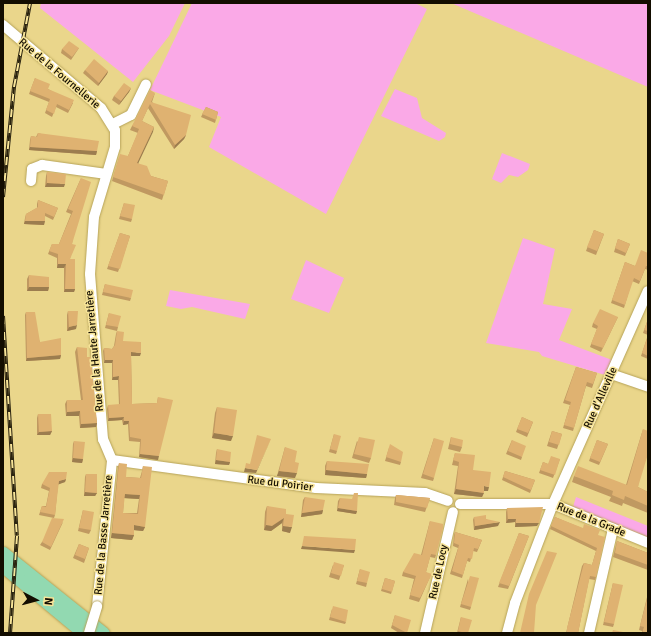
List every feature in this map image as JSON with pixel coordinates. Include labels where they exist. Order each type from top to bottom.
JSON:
[{"type":"main road","points":[[3,553],[29,576],[103,633]]},
{"type":"main road","points":[[3,566],[84,633]]},
{"type":"street","name":"Rue de la Fournellerie","points":[[3,25],[101,108],[113,124]]},
{"type":"street","points":[[113,124],[131,115],[146,84]]},
{"type":"street","name":"Rue de la Haute Jarretière","points":[[112,460],[103,439],[89,306],[94,218],[115,147],[113,124]]},
{"type":"street","points":[[31,181],[32,169],[42,165],[106,174]]},
{"type":"street","name":"Rue d'Alleville","points":[[507,633],[515,603],[553,504],[648,291]]},
{"type":"street","points":[[611,374],[648,387]]},
{"type":"street","name":"Rue du Poirier","points":[[112,460],[316,488],[425,494],[448,501],[455,499],[460,504]]},
{"type":"street","name":"Rue de la Basse Jarretière","points":[[89,633],[97,606],[112,460]]},
{"type":"street","points":[[448,501],[448,509],[453,512],[460,504]]},
{"type":"street","name":"Rue de la Grade","points":[[460,504],[553,504],[648,543]]},
{"type":"street","name":"Rue de Locy","points":[[425,633],[453,512]]},
{"type":"street","points":[[589,633],[613,529]]},
{"type":"shaded area","points":[[41,3],[185,3],[169,36],[133,82],[40,8]]},
{"type":"shaded area","points":[[192,3],[415,3],[427,9],[326,214],[209,147],[221,117],[150,90]]},
{"type":"shaded area","points":[[451,3],[648,3],[648,87]]},
{"type":"shaded area","points":[[395,89],[417,98],[422,118],[446,133],[445,137],[439,141],[381,116]]},
{"type":"shaded area","points":[[502,153],[530,164],[528,170],[518,177],[509,175],[501,183],[492,179]]},
{"type":"shaded area","points":[[523,238],[555,249],[543,304],[572,309],[559,340],[612,360],[605,375],[542,356],[539,352],[486,343]]},
{"type":"shaded area","points":[[306,260],[344,278],[329,313],[291,299]]},
{"type":"shaded area","points":[[170,290],[250,304],[245,319],[192,307],[181,309],[166,306]]},
{"type":"shaded area","points":[[576,497],[648,526],[648,538],[573,507]]},
{"type":"building","points":[[69,41],[79,48],[72,57],[62,49]]},
{"type":"building","points":[[94,59],[108,71],[99,83],[85,70]]},
{"type":"building","points":[[35,78],[50,84],[48,89],[74,100],[69,110],[57,104],[54,114],[46,110],[50,99],[30,91]]},
{"type":"building","points":[[124,83],[131,88],[121,101],[114,96]]},
{"type":"building","points":[[150,90],[155,93],[151,102],[191,115],[186,135],[175,145],[150,104],[142,121],[154,127],[137,163],[147,166],[151,176],[168,181],[164,195],[113,177],[120,154],[128,156],[139,129],[132,126]]},
{"type":"building","points":[[206,107],[218,112],[216,120],[202,114]]},
{"type":"building","points":[[38,133],[99,141],[97,151],[30,147],[31,136],[37,137]]},
{"type":"building","points":[[47,172],[66,174],[65,184],[47,183]]},
{"type":"building","points":[[81,178],[91,182],[72,244],[76,245],[70,259],[75,259],[75,289],[65,289],[66,264],[58,264],[58,254],[49,251],[52,244],[59,244],[73,211],[68,209]]},
{"type":"building","points":[[38,200],[58,208],[54,217],[45,213],[45,221],[25,221],[26,214],[38,207]]},
{"type":"building","points":[[124,203],[135,205],[132,219],[120,216]]},
{"type":"building","points":[[594,230],[604,234],[597,251],[587,247]]},
{"type":"building","points":[[120,233],[130,236],[120,269],[108,266]]},
{"type":"building","points":[[618,239],[630,244],[626,253],[615,248]]},
{"type":"building","points":[[641,250],[648,253],[648,266],[646,266],[640,281],[634,278],[625,305],[612,300],[625,262],[635,266]]},
{"type":"building","points":[[29,275],[49,277],[49,287],[29,287]]},
{"type":"building","points":[[105,284],[133,290],[131,298],[103,292]]},
{"type":"building","points":[[600,309],[618,317],[603,348],[591,344],[598,326],[593,323]]},
{"type":"building","points":[[68,311],[78,311],[77,325],[69,327]]},
{"type":"building","points":[[26,312],[35,312],[40,342],[61,338],[61,355],[27,358]]},
{"type":"building","points":[[109,313],[121,316],[118,327],[106,325]]},
{"type":"building","points":[[648,319],[648,331],[644,330]]},
{"type":"building","points":[[117,331],[124,332],[123,341],[141,342],[141,353],[131,352],[132,404],[157,403],[158,397],[173,400],[159,456],[140,454],[141,439],[130,437],[129,421],[124,421],[124,417],[109,418],[108,405],[120,404],[119,376],[113,377],[113,360],[105,360],[104,348],[112,349],[115,345]]},
{"type":"building","points":[[648,335],[648,356],[642,353]]},
{"type":"building","points":[[77,347],[87,348],[87,357],[91,357],[97,423],[81,424],[80,411],[67,412],[67,400],[83,400]]},
{"type":"building","points":[[576,367],[597,373],[593,384],[587,382],[574,428],[564,425],[571,402],[565,400]]},
{"type":"building","points":[[217,407],[237,410],[233,436],[214,433]]},
{"type":"building","points":[[38,414],[51,414],[52,431],[39,432]]},
{"type":"building","points":[[522,417],[533,422],[528,433],[517,429]]},
{"type":"building","points":[[643,429],[648,431],[648,454],[638,487],[648,492],[648,506],[625,496],[624,500],[612,495],[613,491],[574,476],[578,466],[627,485]]},
{"type":"building","points":[[552,431],[562,434],[559,445],[549,442]]},
{"type":"building","points":[[334,434],[341,436],[337,451],[330,449]]},
{"type":"building","points":[[257,435],[271,439],[257,470],[245,468],[246,463],[250,464]]},
{"type":"building","points":[[359,437],[375,440],[371,458],[354,454]]},
{"type":"building","points":[[451,437],[463,440],[462,447],[450,444]]},
{"type":"building","points":[[434,438],[444,441],[434,478],[423,474]]},
{"type":"building","points":[[512,440],[526,446],[522,457],[508,451]]},
{"type":"building","points":[[597,440],[608,444],[600,462],[590,458]]},
{"type":"building","points":[[74,441],[85,442],[83,459],[73,458]]},
{"type":"building","points":[[390,444],[403,452],[401,462],[386,457]]},
{"type":"building","points":[[285,447],[297,451],[295,462],[299,463],[297,473],[279,471]]},
{"type":"building","points":[[217,449],[231,452],[230,462],[216,460]]},
{"type":"building","points":[[455,453],[475,455],[473,470],[491,472],[489,487],[484,486],[484,493],[456,489],[459,462],[453,460]]},
{"type":"building","points":[[551,456],[560,459],[555,475],[540,470],[543,462],[548,464]]},
{"type":"building","points":[[327,461],[369,464],[367,474],[326,470]]},
{"type":"building","points":[[119,463],[127,464],[126,477],[141,478],[143,466],[152,467],[145,527],[134,525],[134,535],[112,533]],"holes":[[[125,494],[140,495],[138,514],[123,513]]]},
{"type":"building","points":[[505,471],[535,480],[531,490],[503,477]]},
{"type":"building","points":[[49,472],[67,472],[66,479],[59,481],[55,515],[40,512],[42,506],[46,507],[50,488],[42,484]]},
{"type":"building","points":[[86,474],[97,474],[97,493],[85,492]]},
{"type":"building","points":[[354,493],[358,493],[357,511],[338,508],[340,498],[352,499]]},
{"type":"building","points":[[396,495],[430,498],[427,508],[396,502]]},
{"type":"building","points":[[305,497],[325,500],[323,510],[302,513]]},
{"type":"building","points":[[267,506],[286,509],[286,514],[294,515],[292,527],[283,526],[284,518],[272,526],[266,525]]},
{"type":"building","points":[[543,507],[539,523],[516,523],[516,519],[508,519],[507,508]]},
{"type":"building","points":[[83,510],[94,512],[91,530],[79,528]]},
{"type":"building","points":[[486,515],[486,519],[500,522],[475,526],[474,517]]},
{"type":"building","points":[[555,517],[583,528],[584,524],[600,530],[598,535],[605,537],[596,577],[590,576],[578,633],[567,633],[567,628],[584,563],[592,565],[597,548],[551,526]]},
{"type":"building","points":[[52,518],[64,519],[51,547],[42,542]]},
{"type":"building","points":[[430,521],[443,524],[443,528],[436,555],[431,554],[426,572],[432,574],[420,598],[410,595],[416,576],[403,572],[414,553],[422,555]]},
{"type":"building","points":[[455,532],[482,540],[478,549],[474,548],[472,559],[468,558],[463,575],[452,571],[459,545],[454,543]]},
{"type":"building","points":[[519,533],[529,536],[509,586],[499,583]]},
{"type":"building","points":[[304,536],[356,539],[355,550],[302,546]]},
{"type":"building","points":[[617,541],[648,553],[648,565],[615,553]]},
{"type":"building","points":[[79,544],[89,548],[85,559],[75,555]]},
{"type":"building","points":[[547,551],[557,553],[536,605],[534,633],[520,633],[529,594]]},
{"type":"building","points":[[334,562],[344,565],[341,576],[331,573]]},
{"type":"building","points":[[360,569],[370,572],[367,583],[357,581]]},
{"type":"building","points":[[470,576],[479,578],[471,607],[461,604]]},
{"type":"building","points":[[385,578],[395,581],[392,592],[382,589]]},
{"type":"building","points":[[613,583],[623,585],[614,624],[604,622]]},
{"type":"building","points":[[648,595],[648,633],[642,633],[644,627],[640,626]]},
{"type":"building","points":[[333,606],[348,610],[346,622],[330,617]]},
{"type":"building","points":[[395,615],[411,620],[407,633],[392,625]]},
{"type":"building","points":[[461,617],[472,620],[468,633],[458,631]]},
{"type":"building","points":[[613,630],[623,632],[623,633],[612,633]]},
{"type":"railway","points":[[3,197],[14,87],[30,3]]},
{"type":"railway","points":[[3,316],[17,536],[10,633]]}]
